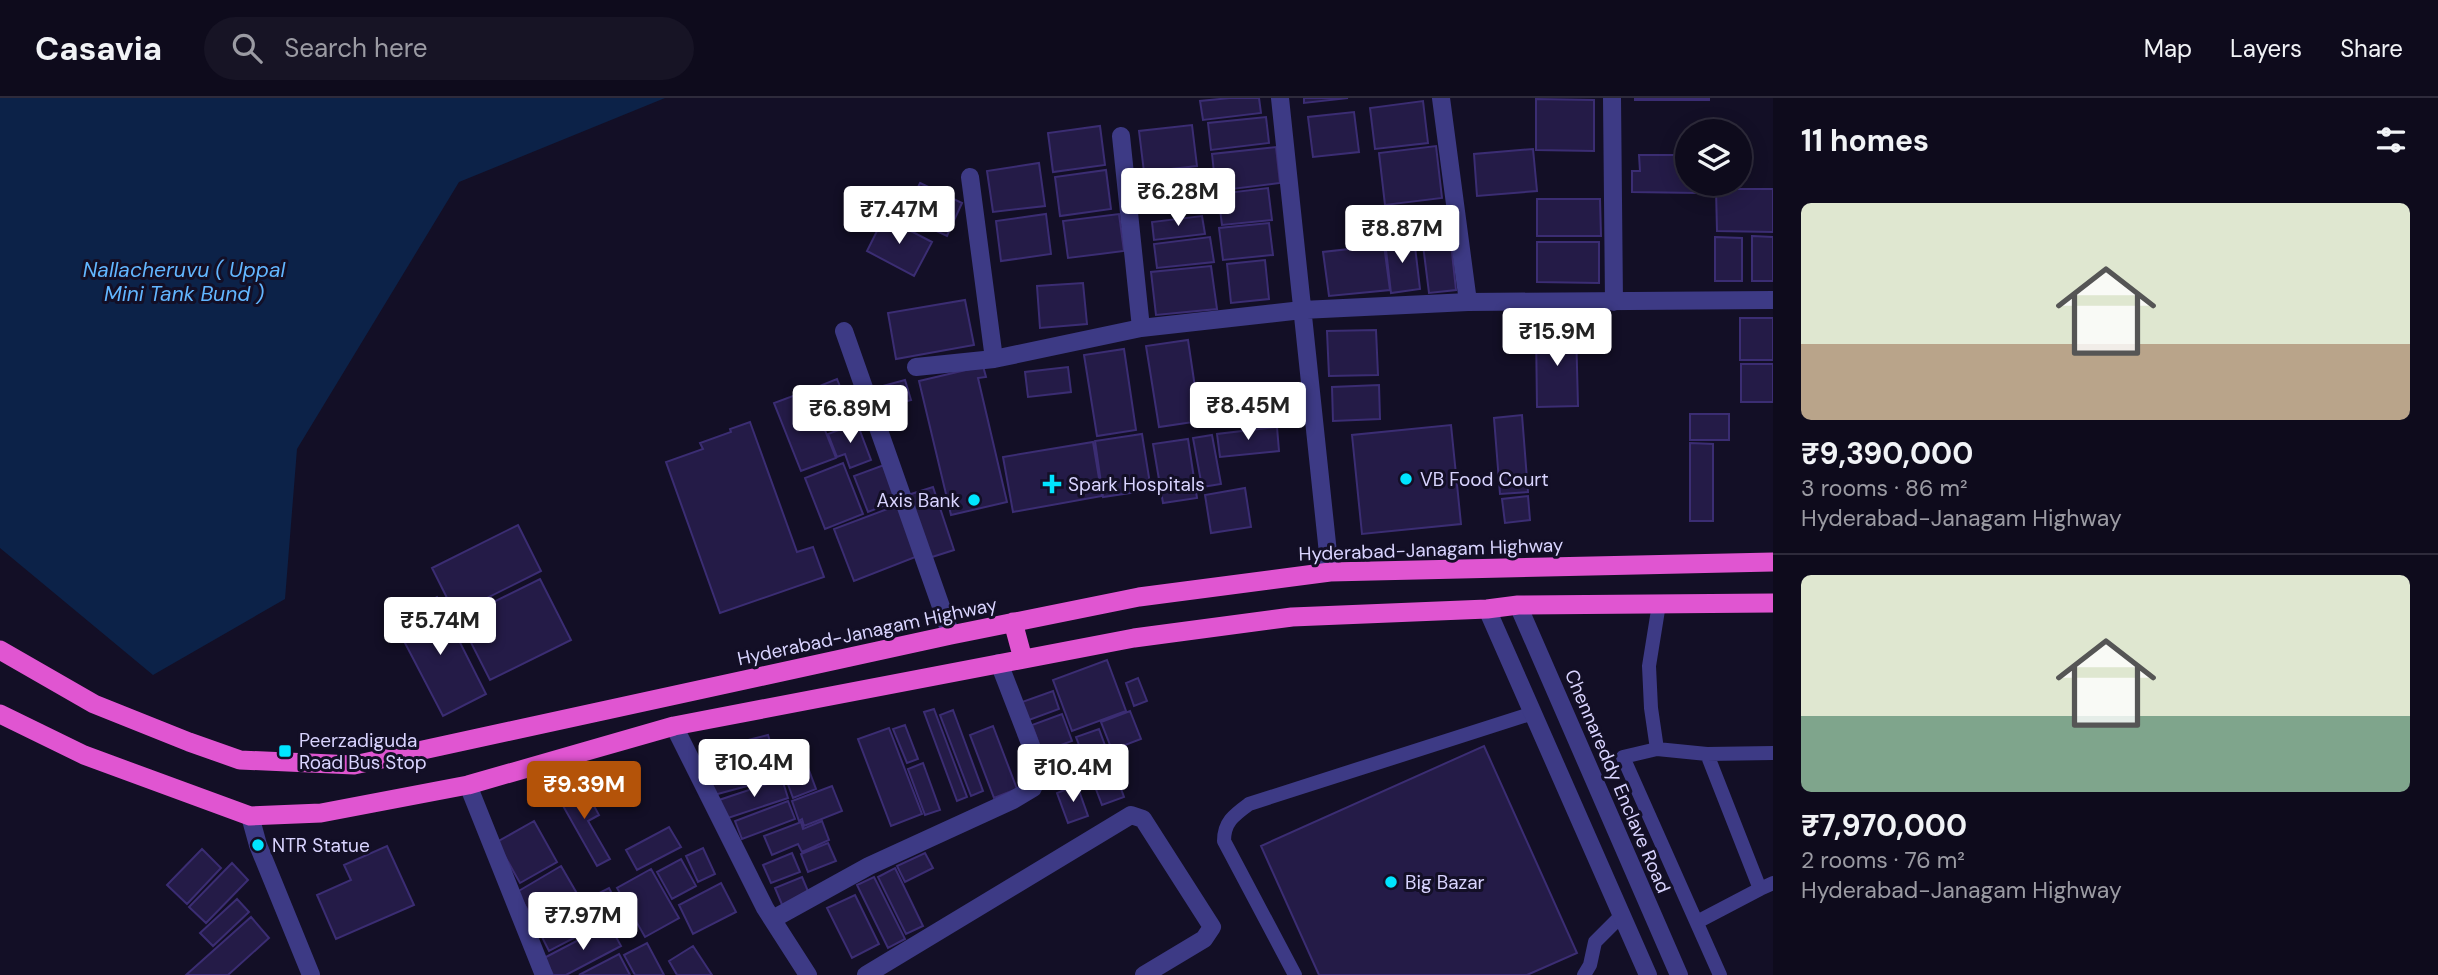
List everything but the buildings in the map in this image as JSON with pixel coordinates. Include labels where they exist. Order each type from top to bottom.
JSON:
[{"type":"highway","name":"Hyderabad-Janagam Highway","points":[[0,650],[94,704],[240,760],[354,765],[951,635],[1139,597],[1329,572],[1773,562]]},
{"type":"highway","points":[[0,714],[84,755],[250,817],[321,813],[468,785],[674,726],[1134,638],[1292,617],[1487,609],[1518,605],[1773,603]]},
{"type":"highway","points":[[1013,622],[1023,659]]},
{"type":"street","points":[[1280,98],[1329,572]]},
{"type":"street","points":[[1441,98],[1468,302]]},
{"type":"street","points":[[1612,98],[1614,302]]},
{"type":"street","points":[[1121,136],[1141,328]]},
{"type":"street","points":[[970,177],[994,359]]},
{"type":"street","points":[[916,366],[994,359],[1141,328],[1302,310],[1468,302],[1773,300]]},
{"type":"street","points":[[845,331],[951,635]]},
{"type":"street","name":"Chennareddy Enclave Road","points":[[1518,605],[1679,975]]},
{"type":"street","points":[[1487,609],[1648,975]]},
{"type":"street","points":[[773,919],[869,866],[1013,800],[1032,788],[1037,774],[1036,759],[999,663]]},
{"type":"street","points":[[674,726],[765,908],[808,975]]},
{"type":"street","points":[[468,785],[544,975]]},
{"type":"street","points":[[866,975],[1130,815],[1143,819],[1212,927],[1204,939],[1144,975]]},
{"type":"street","points":[[250,817],[258,845],[311,975]]},
{"type":"lane","points":[[1657,749],[1649,666],[1659,604]]},
{"type":"lane","points":[[1294,975],[1224,841],[1224,828],[1233,815],[1249,804],[1533,713]]},
{"type":"lane","points":[[1720,975],[1623,757],[1657,749],[1707,754],[1773,753]]},
{"type":"lane","points":[[1697,922],[1767,886],[1707,754]]},
{"type":"lane","points":[[1584,975],[1590,965],[1595,942],[1622,915]]},
{"type":"water","name":"Nallacheruvu ( Uppal Mini Tank Bund )","points":[[0,98],[665,98],[459,182],[297,449],[285,599],[153,675],[0,548]]},
{"type":"place","name":"VB Food Court","points":[[1406,479]]},
{"type":"place","name":"Spark Hospitals","points":[[1052,484]]},
{"type":"place","name":"Axis Bank","points":[[974,500]]},
{"type":"place","name":"Peerzadiguda Road Bus Stop","points":[[285,751]]},
{"type":"place","name":"NTR Statue","points":[[258,845]]},
{"type":"place","name":"Big Bazar","points":[[1391,882]]}]
